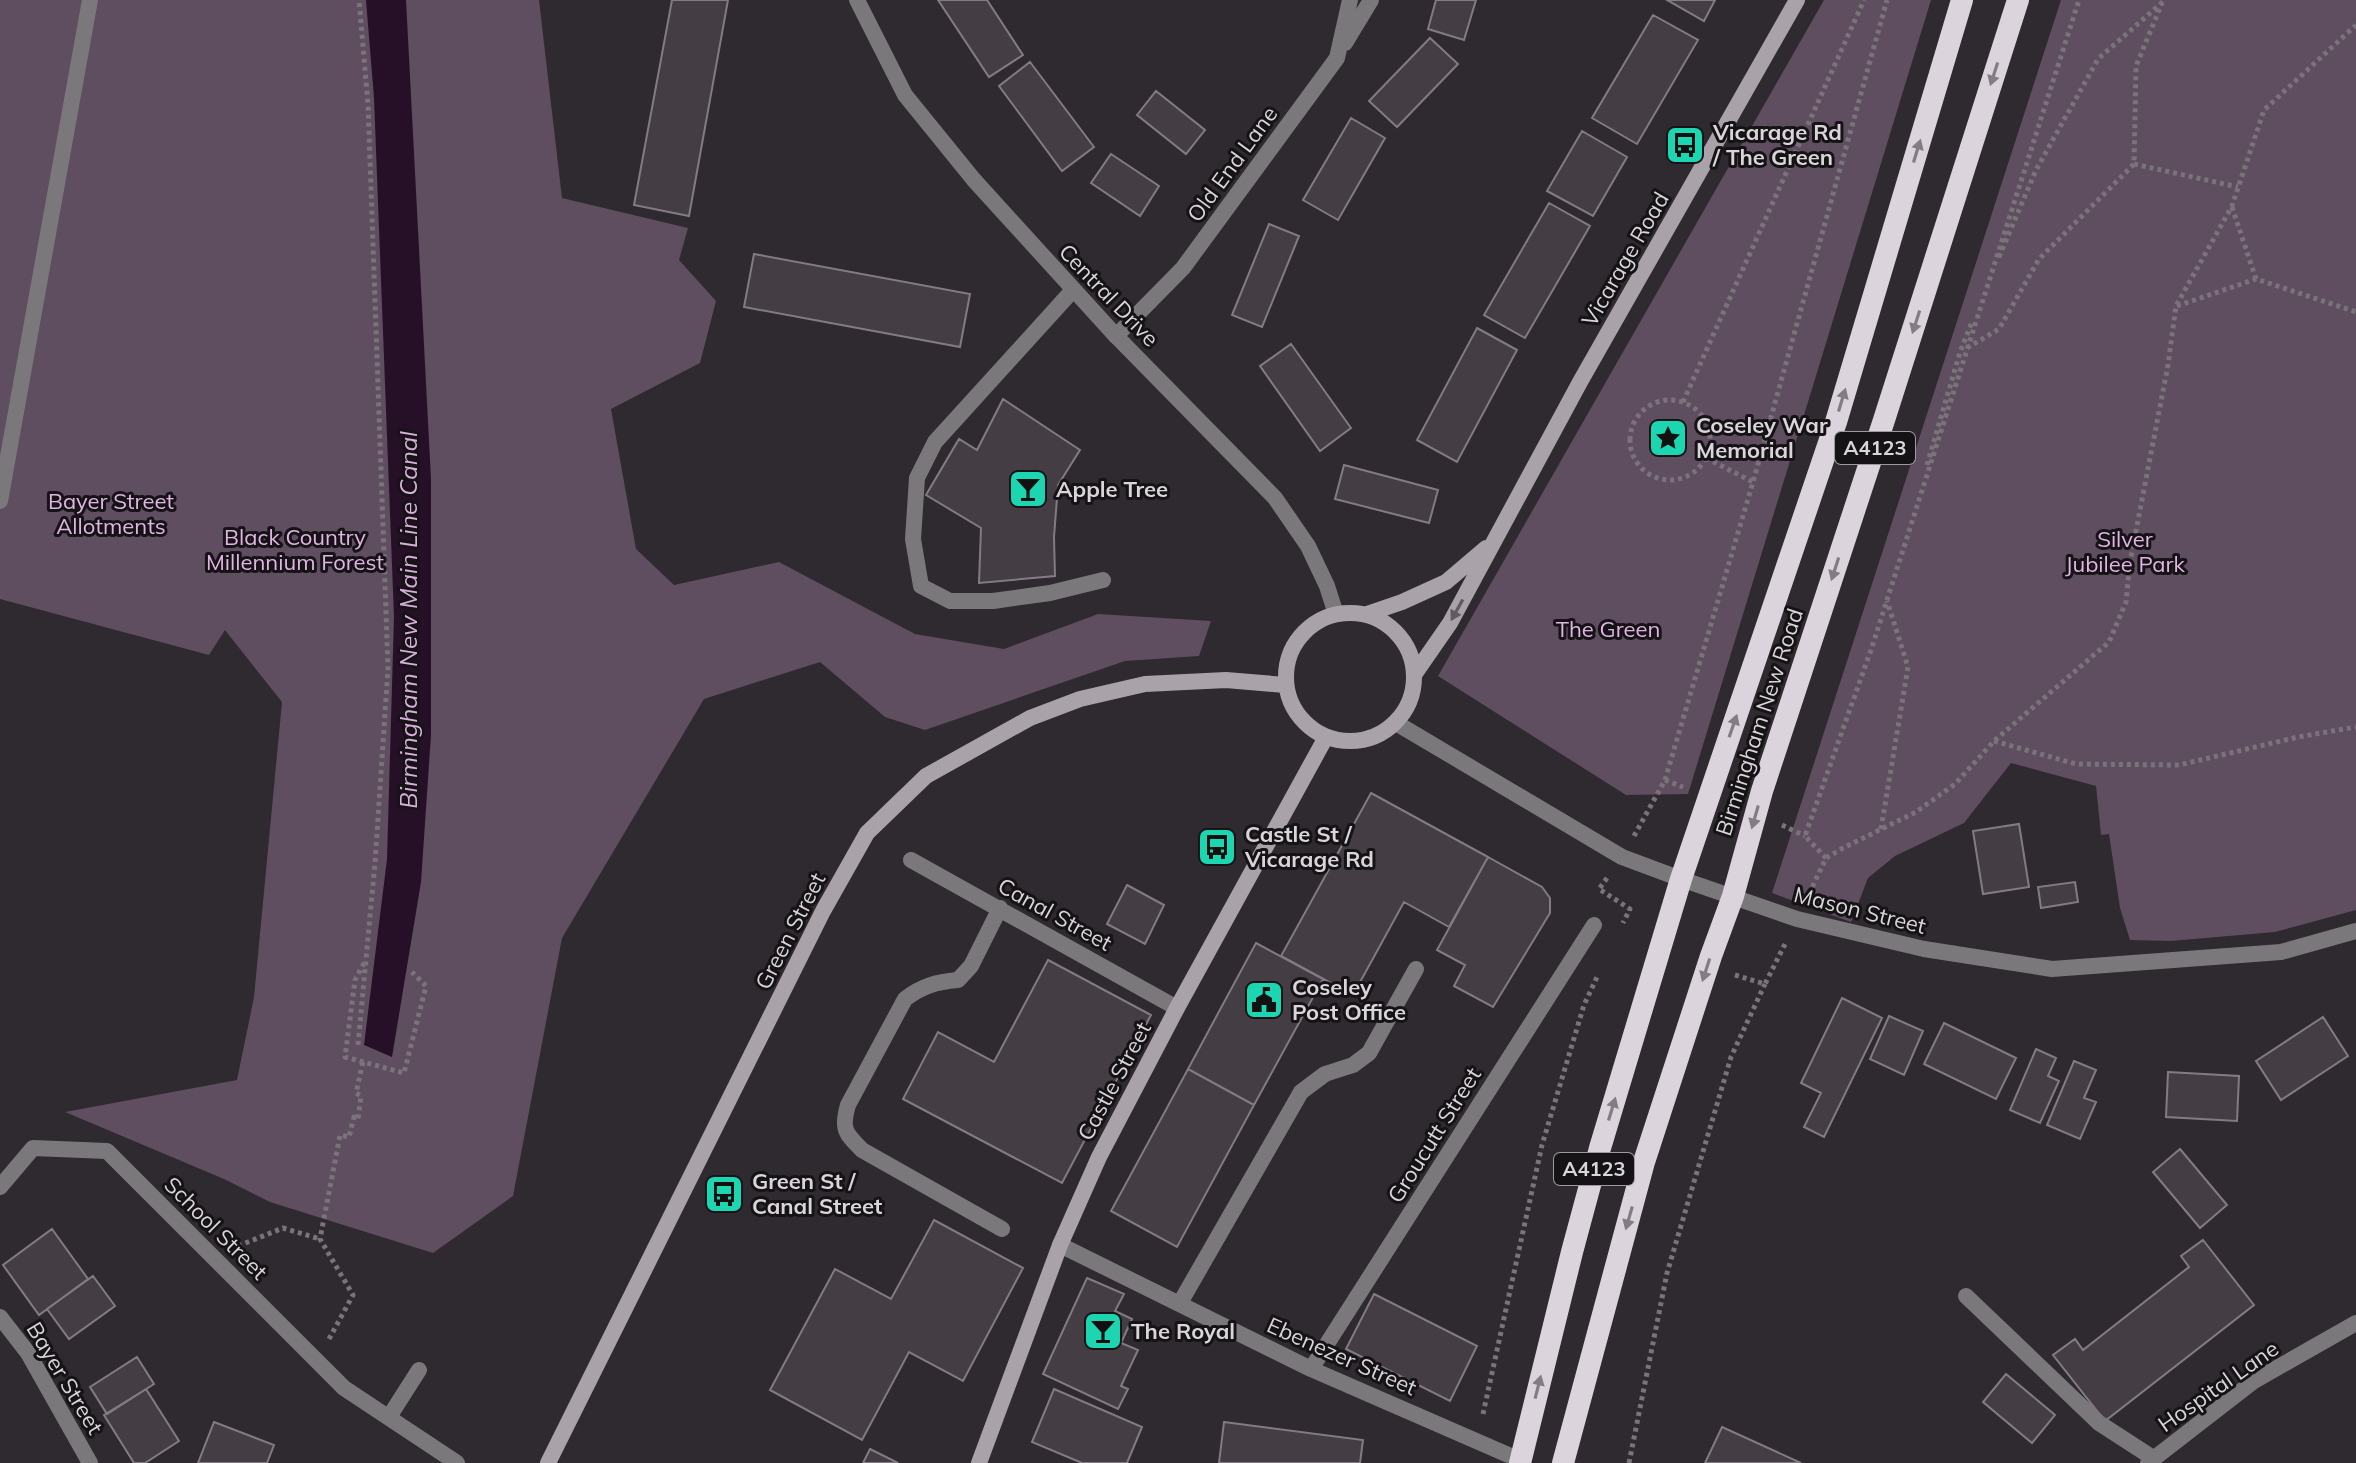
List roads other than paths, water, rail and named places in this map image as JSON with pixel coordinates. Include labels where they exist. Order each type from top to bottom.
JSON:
[{"type":"highway","name":"Birmingham New Road","points":[[1520,1462],[1600,1148],[1681,879],[1836,422],[1962,0]]},
{"type":"highway","name":"Birmingham New Road","points":[[1563,1463],[1644,1162],[1733,896],[1762,791],[1880,435],[2018,0]]},
{"type":"main road","name":"Vicarage Road","points":[[1414,675],[1450,623],[1580,382],[1797,0]]},
{"type":"main road","name":"Vicarage Road","points":[[1367,614],[1446,582],[1494,541]]},
{"type":"main road","points":[[1333,614],[1367,614],[1381,620],[1407,646],[1412,660],[1413,693],[1405,711],[1396,723],[1380,734],[1361,741],[1326,737],[1311,728],[1299,717],[1285,685],[1286,665],[1294,644],[1305,629],[1333,614]]},
{"type":"main road","name":"Green Street","points":[[548,1463],[823,911],[867,833],[926,776],[1030,718],[1080,699],[1145,684],[1226,680],[1285,685]]},
{"type":"main road","name":"Castle Street","points":[[979,1463],[1060,1245],[1099,1157],[1326,737]]},
{"type":"street","points":[[0,501],[90,0]]},
{"type":"street","name":"Central Drive","points":[[857,0],[905,95],[974,180],[1116,336],[1275,498],[1308,546],[1327,586],[1333,614]]},
{"type":"street","name":"Old End Lane","points":[[1116,336],[1183,268],[1337,58],[1350,0]]},
{"type":"street","points":[[1337,58],[1371,0]]},
{"type":"street","points":[[1073,290],[935,442],[917,478],[913,539],[921,586],[950,601],[993,601],[1050,593],[1103,580]]},
{"type":"street","name":"Mason Street","points":[[1396,723],[1622,857],[1797,919],[1924,949],[2052,969],[2281,952],[2356,931]]},
{"type":"street","name":"Canal Street","points":[[911,860],[1177,1008]]},
{"type":"street","points":[[1000,908],[971,966],[958,980],[920,987],[905,999],[848,1105],[843,1121],[847,1136],[862,1150],[1002,1229]]},
{"type":"street","name":"Groucutt Street","points":[[1311,1369],[1594,925]]},
{"type":"street","points":[[1180,1303],[1301,1092],[1325,1074],[1353,1065],[1369,1053],[1416,969]]},
{"type":"street","name":"School Street","points":[[0,1187],[33,1148],[107,1151],[344,1388],[457,1463]]},
{"type":"street","name":"Ebenezer Street","points":[[1060,1245],[1311,1369],[1477,1440],[1520,1462]]},
{"type":"street","points":[[1966,1296],[2099,1423],[2151,1461]]},
{"type":"street","name":"Bayer Street","points":[[0,1317],[28,1353],[90,1463]]},
{"type":"street","name":"Hospital Lane","points":[[2151,1461],[2254,1381],[2356,1323]]},
{"type":"street","points":[[389,1417],[419,1370]]},
{"type":"water","name":"Birmingham New Main Line Canal","points":[[366,0],[406,0],[431,479],[431,735],[421,882],[392,1057],[364,1045],[387,859],[394,617],[374,98]]},
{"type":"place","name":"Vicarage Rd / The Green","points":[[1685,145]]},
{"type":"place","name":"Coseley War Memorial","points":[[1668,438]]},
{"type":"place","name":"Apple Tree","points":[[1028,489]]},
{"type":"place","name":"Castle St / Vicarage Rd","points":[[1217,847]]},
{"type":"place","name":"Coseley Post Office","points":[[1264,1000]]},
{"type":"place","name":"Green St / Canal Street","points":[[724,1194]]},
{"type":"place","name":"The Royal","points":[[1103,1331]]},
{"type":"park label","name":"Bayer Street Allotments","points":[[111,514]]},
{"type":"park label","name":"Black Country Millennium Forest","points":[[295,550]]},
{"type":"park label","name":"Silver Jubilee Park","points":[[2125,552]]},
{"type":"park label","name":"The Green","points":[[1608,629]]}]
